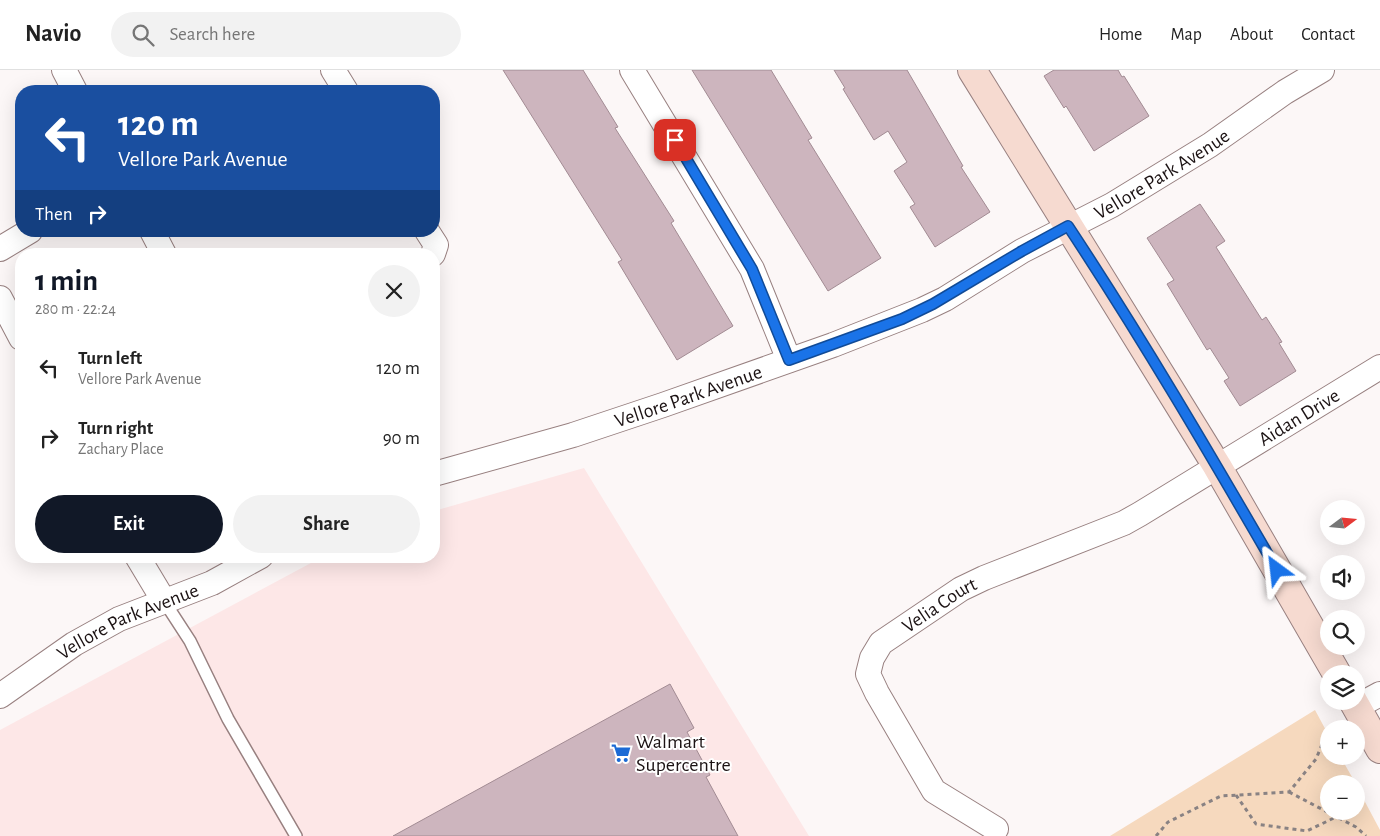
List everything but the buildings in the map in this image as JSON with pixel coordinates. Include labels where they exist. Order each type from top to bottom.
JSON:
[{"type":"street","points":[[64,70],[72,85]]},
{"type":"street","points":[[334,70],[343,85]]},
{"type":"street","points":[[632,70],[752,269],[789,360]]},
{"type":"street","points":[[972,70],[1217,466],[1332,665]]},
{"type":"street","name":"Vellore Park Avenue","points":[[440,472],[573,435],[789,360],[922,310],[945,299],[1022,251],[1112,205],[1210,145],[1312,73]]},
{"type":"street","points":[[0,249],[20,237]]},
{"type":"street","points":[[0,298],[15,327]]},
{"type":"street","name":"Aidan Drive","points":[[1217,466],[1380,367]]},
{"type":"street","name":"Velia Court","points":[[996,829],[934,791],[868,674],[872,658],[881,643],[961,590],[984,578],[1124,523],[1217,466]]},
{"type":"street","points":[[141,563],[164,601]]},
{"type":"street","name":"Vellore Park Avenue","points":[[0,696],[74,644],[119,619],[212,583],[248,563]]},
{"type":"street","points":[[1365,700],[1380,694]]},
{"type":"street","points":[[1357,710],[1380,749]]},
{"type":"lane","points":[[164,601],[190,641],[228,719],[296,836]]},
{"type":"path","points":[[1289,792],[1316,759],[1320,749]]},
{"type":"path","points":[[1156,836],[1168,822],[1221,796],[1289,792],[1320,808]]},
{"type":"path","points":[[1236,795],[1256,824],[1306,831],[1328,820]]},
{"type":"path","points":[[1343,820],[1356,827],[1366,836]]},
{"type":"shaded area","points":[[584,468],[809,836],[0,836],[0,730],[311,563],[440,563],[440,509]]},
{"type":"shaded area","points":[[1315,710],[1320,720],[1320,765],[1345,765],[1351,775],[1320,775],[1320,820],[1365,820],[1365,802],[1380,830],[1380,836],[1110,836]]},
{"type":"place","name":"Walmart Supercentre","points":[[621,753]]},
{"type":"route","points":[[675,140],[752,269],[789,360],[902,319],[945,299],[1022,251],[1068,226],[1217,466],[1277,570]]}]
